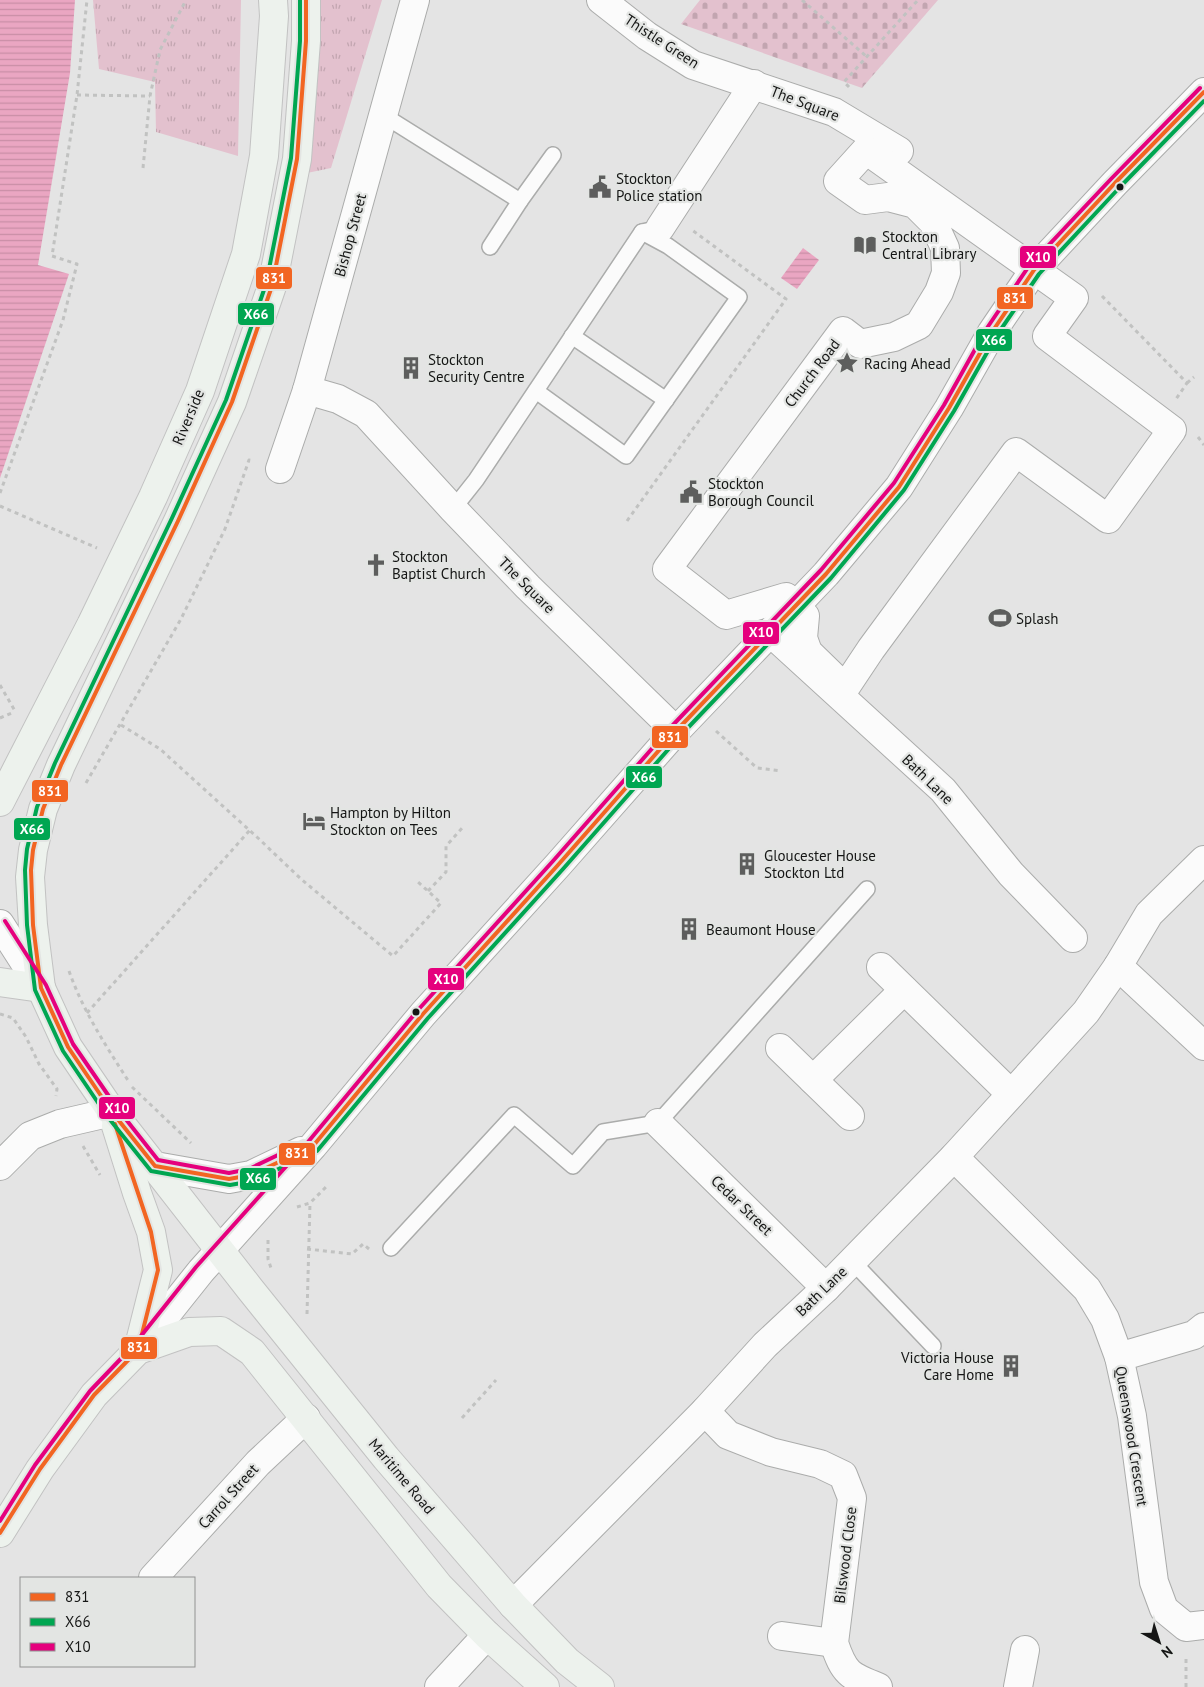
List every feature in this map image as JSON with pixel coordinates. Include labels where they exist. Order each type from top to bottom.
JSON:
[{"type":"main road","name":"Riverside","points":[[0,802],[91,625],[153,497],[200,391],[246,254],[264,156],[274,16],[273,0]]},
{"type":"main road","points":[[220,1250],[112,1112],[68,1047],[41,988],[33,926],[30,877],[33,850],[44,809],[61,765],[178,521],[232,402],[272,286],[297,159],[306,41],[306,0]]},
{"type":"main road","points":[[0,767],[26,751]]},
{"type":"main road","points":[[0,982],[41,988]]},
{"type":"main road","points":[[112,1112],[151,1232],[158,1270],[138,1350]]},
{"type":"main road","name":"Maritime Road","points":[[220,1250],[386,1458],[513,1605],[567,1661],[600,1687]]},
{"type":"main road","points":[[0,1533],[40,1470],[94,1394],[138,1350],[189,1332],[221,1331],[252,1352],[439,1586],[487,1635],[545,1687]]},
{"type":"street","name":"Bishop Street","points":[[280,469],[307,390],[415,0]]},
{"type":"street","name":"Thistle Green","points":[[601,0],[647,36],[693,65],[754,84]]},
{"type":"street","name":"The Square","points":[[651,230],[754,84],[834,112],[891,145],[1038,265]]},
{"type":"street","points":[[138,1350],[200,1271],[313,1146],[424,1014],[676,731],[826,574],[898,487],[948,408],[992,332],[1038,265],[1204,92]]},
{"type":"street","name":"Church Road","points":[[866,150],[1038,265],[1074,298],[1046,336],[1172,430],[1108,519],[1016,452],[871,649],[845,688],[808,652],[803,638],[805,616],[786,597],[726,615],[667,569],[843,331],[860,344],[894,337],[919,325],[939,292],[946,273],[946,248],[933,222],[915,204],[888,197],[865,200],[838,181],[866,150]]},
{"type":"street","name":"The Square","points":[[307,390],[338,398],[366,414],[452,509],[532,591],[676,731]]},
{"type":"street","name":"Bath Lane","points":[[770,632],[943,790],[1011,874],[1073,938]]},
{"type":"street","name":"Bath Lane","points":[[513,1605],[704,1411],[766,1345],[826,1288],[954,1157],[1086,1012],[1118,966],[1149,914],[1204,860]]},
{"type":"street","points":[[0,924],[41,988]]},
{"type":"street","points":[[1118,966],[1204,1046]]},
{"type":"street","points":[[881,968],[1011,1094]]},
{"type":"street","points":[[813,1080],[904,990]]},
{"type":"street","points":[[780,1048],[850,1116]]},
{"type":"street","points":[[0,1166],[30,1136],[60,1124],[112,1112]]},
{"type":"street","name":"Cedar Street","points":[[658,1123],[826,1288]]},
{"type":"street","points":[[155,1166],[229,1179],[252,1175],[313,1146]]},
{"type":"street","name":"Queenswood Crescent","points":[[954,1157],[1087,1289],[1105,1319],[1120,1357],[1132,1416],[1154,1582],[1164,1609],[1186,1627],[1204,1625]]},
{"type":"street","points":[[1120,1357],[1194,1335],[1204,1327]]},
{"type":"street","name":"Bilswood Close","points":[[704,1411],[728,1435],[771,1452],[820,1464],[843,1475],[852,1498],[834,1643],[842,1665],[858,1680],[878,1687]]},
{"type":"street","name":"Carrol Street","points":[[155,1577],[258,1462],[306,1418]]},
{"type":"street","points":[[439,1687],[487,1635]]},
{"type":"street","points":[[782,1636],[834,1643]]},
{"type":"street","points":[[1018,1687],[1025,1650]]},
{"type":"lane","points":[[383,114],[520,201]]},
{"type":"lane","points":[[490,247],[553,154]]},
{"type":"lane","points":[[452,509],[476,480],[572,336],[651,230],[668,246],[739,297],[626,456],[536,391]]},
{"type":"lane","points":[[572,336],[666,400]]},
{"type":"lane","points":[[391,1248],[514,1116],[573,1166],[603,1132],[658,1123],[867,889]]},
{"type":"lane","points":[[852,1261],[933,1346]]},
{"type":"path","points":[[0,493],[63,320],[77,264],[52,256],[77,95],[87,0]]},
{"type":"path","points":[[143,168],[150,96],[160,50],[186,0]]},
{"type":"path","points":[[802,0],[867,57]]},
{"type":"path","points":[[851,89],[844,82],[918,0]]},
{"type":"path","points":[[77,95],[150,96]]},
{"type":"path","points":[[1097,290],[1187,383]]},
{"type":"path","points":[[1173,404],[1187,383],[1194,378]]},
{"type":"path","points":[[85,786],[181,620],[221,537],[249,460],[280,469]]},
{"type":"path","points":[[0,506],[104,551]]},
{"type":"path","points":[[0,685],[16,712]]},
{"type":"path","points":[[121,725],[160,750],[250,830],[301,879],[393,956],[441,903],[418,882]]},
{"type":"path","points":[[726,740],[756,768],[782,771]]},
{"type":"path","points":[[428,891],[446,872],[446,846],[463,827]]},
{"type":"path","points":[[87,1013],[250,830]]},
{"type":"path","points":[[66,963],[76,991],[96,1030]]},
{"type":"path","points":[[0,1014],[13,1018],[26,1037],[39,1064]]},
{"type":"path","points":[[307,1319],[307,1250],[310,1203]]},
{"type":"path","points":[[307,1250],[352,1254],[363,1244],[373,1253]]},
{"type":"path","points":[[462,1418],[496,1380]]},
{"type":"green space","points":[[93,0],[241,0],[238,156],[156,132],[155,82],[99,69]]},
{"type":"green space","points":[[318,0],[382,0],[331,168],[307,173]]},
{"type":"green space","points":[[700,0],[938,0],[862,88],[681,24]]},
{"type":"shaded area","points":[[0,0],[75,0],[70,73],[38,265],[69,274],[0,478]]},
{"type":"shaded area","points":[[803,248],[819,260],[797,289],[781,278]]},
{"type":"transit line","name":"X66","points":[[300,0],[300,41],[291,158],[266,284],[226,400],[55,763],[37,807],[27,849],[25,870],[27,925],[35,990],[63,1051],[107,1116],[151,1171],[230,1185],[253,1181],[317,1151],[428,1018],[681,735],[831,578],[904,490],[954,411],[997,335],[1039,274],[1204,101]]},
{"type":"transit line","name":"831","points":[[306,0],[306,41],[297,159],[272,286],[232,402],[178,521],[61,765],[43,809],[33,850],[31,870],[33,925],[41,988],[68,1047],[112,1112],[155,1166],[229,1179],[251,1175],[313,1146],[423,1014],[676,731],[826,574],[899,487],[949,408],[992,332],[1034,270],[1115,183],[1204,92]]},
{"type":"transit line","name":"X10","points":[[0,1521],[35,1465],[90,1391],[133,1346],[196,1267],[308,1142],[418,1010],[671,727],[821,570],[894,483],[944,405],[987,328],[1029,266],[1200,88]]},
{"type":"transit line","name":"X10","points":[[5,921],[46,985],[73,1044],[117,1108],[158,1160],[229,1173],[249,1169],[303,1143]]},
{"type":"transit line","name":"831","points":[[0,1533],[40,1469],[94,1395],[138,1350],[158,1270],[151,1232],[115,1124]]},
{"type":"place","name":"Stockton Police station","points":[[600,187]]},
{"type":"place","name":"Stockton Central Library","points":[[865,245]]},
{"type":"place","name":"Racing Ahead","points":[[847,363]]},
{"type":"place","name":"Stockton Security Centre","points":[[411,368]]},
{"type":"place","name":"Stockton Borough Council","points":[[691,492]]},
{"type":"place","name":"Stockton Baptist Church","points":[[376,565]]},
{"type":"place","name":"Splash","points":[[1000,618]]},
{"type":"place","name":"Hampton by Hilton Stockton on Tees","points":[[314,821]]},
{"type":"place","name":"Gloucester House Stockton Ltd","points":[[747,864]]},
{"type":"place","name":"Beaumont House","points":[[689,929]]},
{"type":"place","name":"Victoria House Care Home","points":[[1011,1366]]}]
